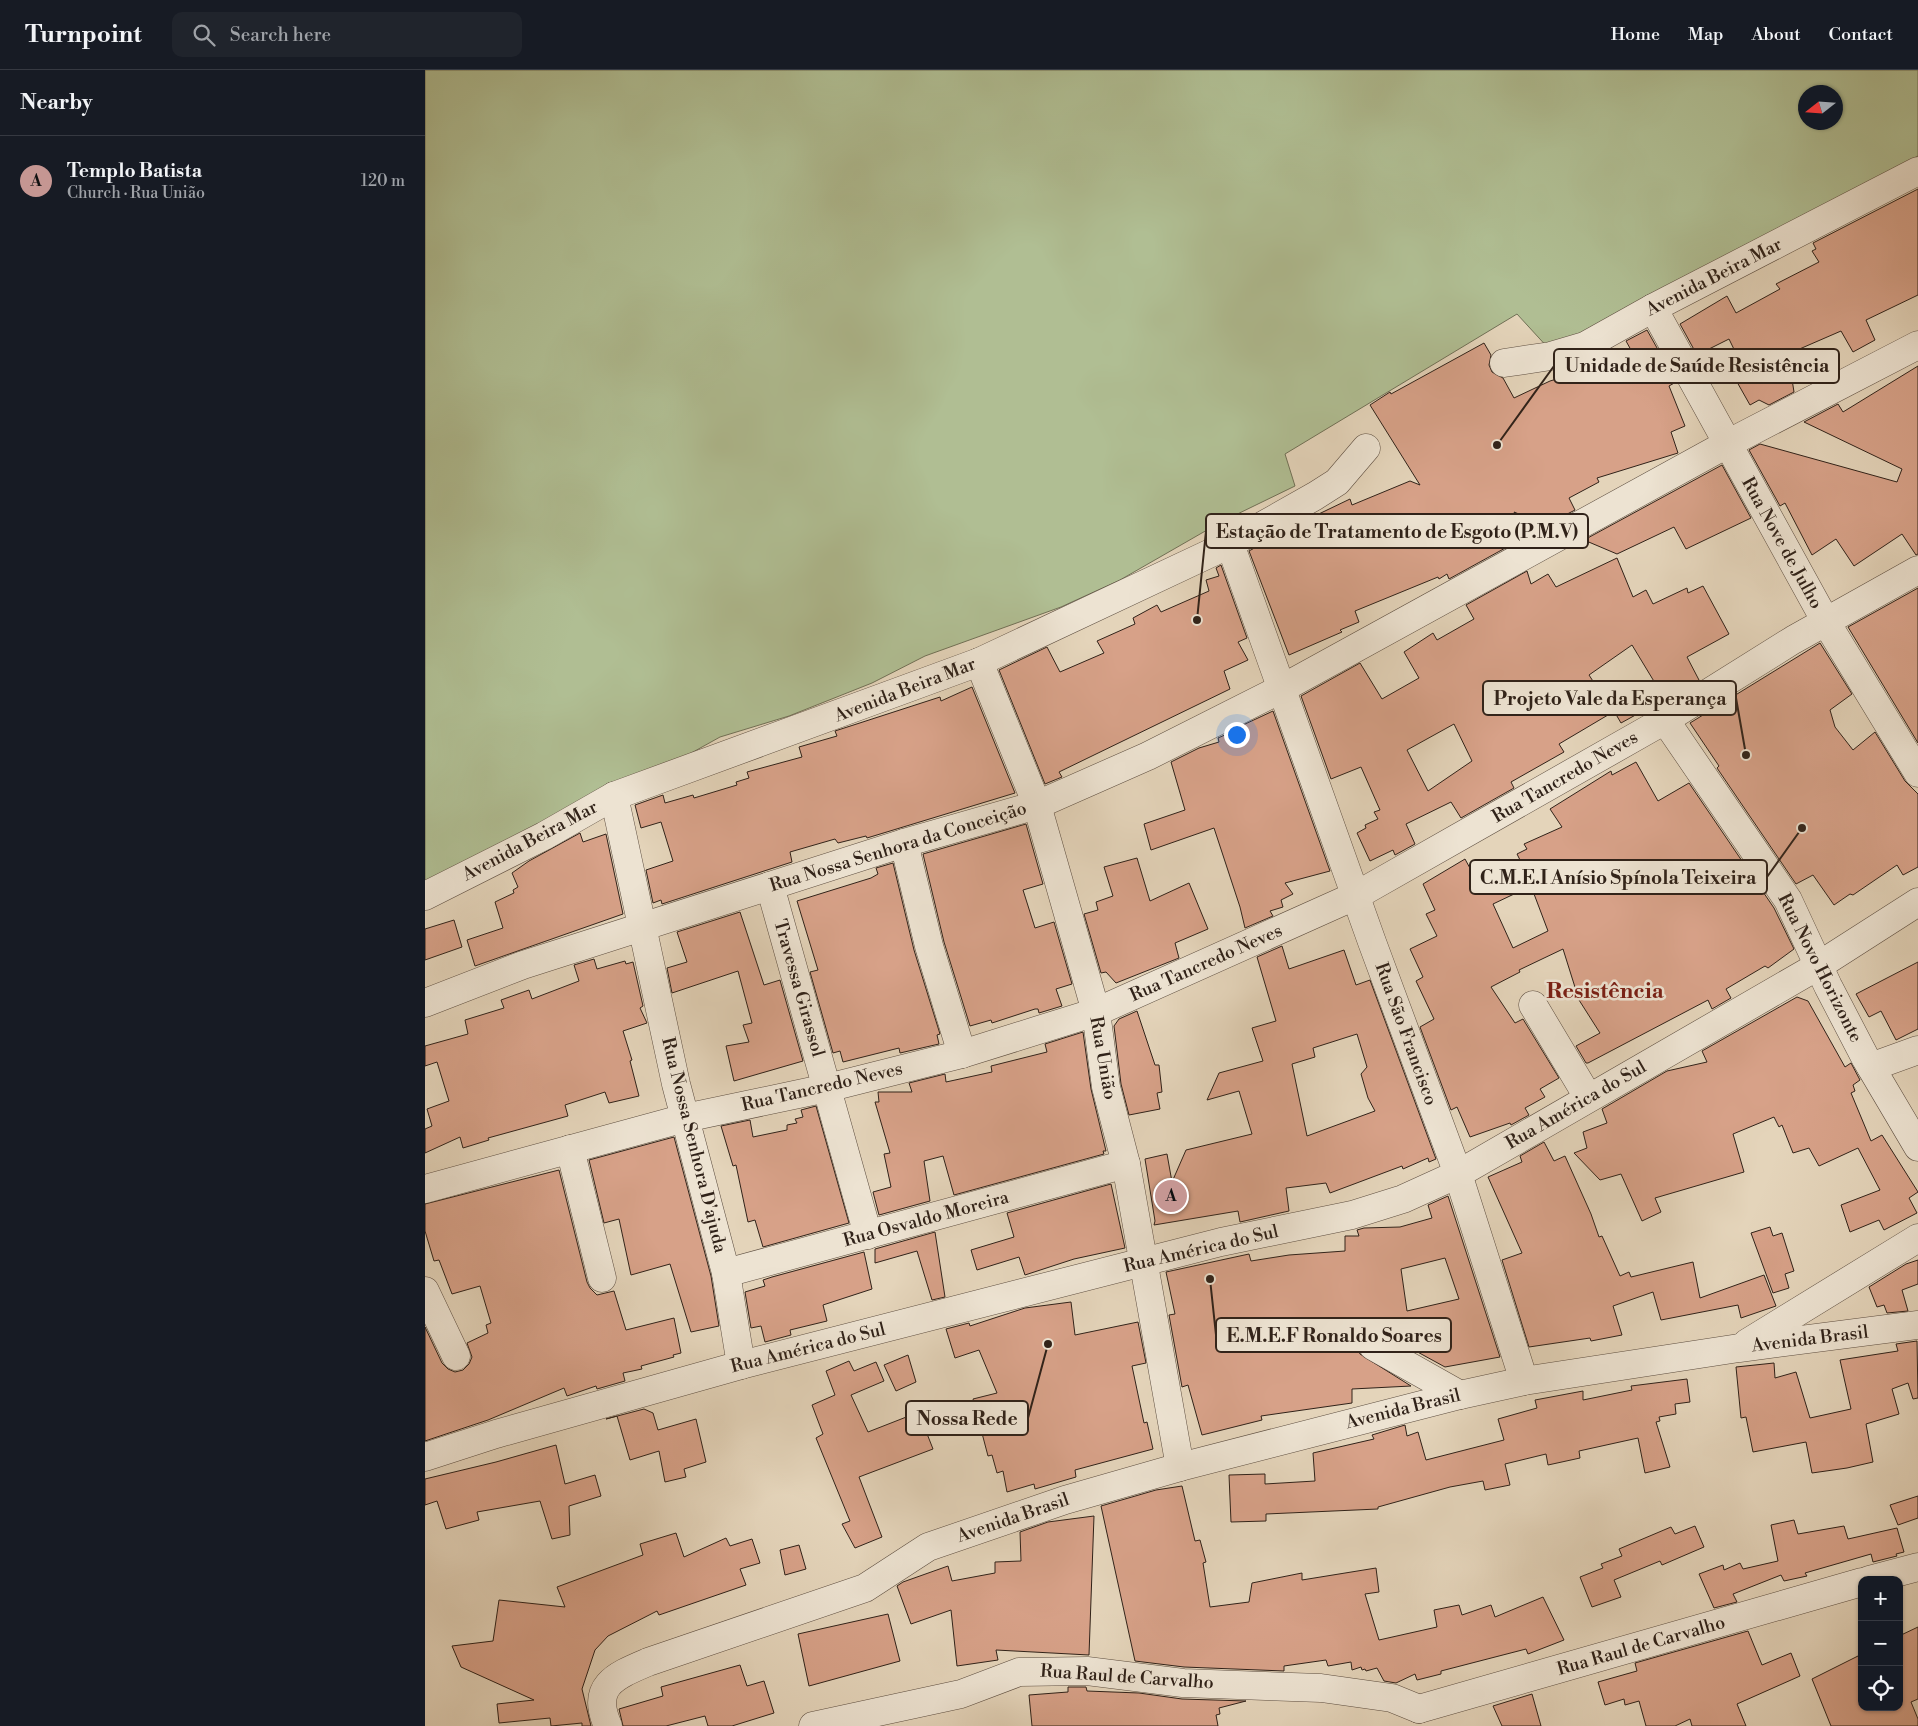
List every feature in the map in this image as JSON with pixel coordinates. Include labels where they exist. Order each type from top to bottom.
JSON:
[{"type":"street","name":"Avenida Beira Mar","points":[[1503,363],[1551,356],[1585,346],[1653,308],[1918,171]]},
{"type":"street","name":"Rua Nove de Julho","points":[[1653,308],[1825,622],[1918,773]]},
{"type":"street","points":[[1727,444],[1918,346]]},
{"type":"street","name":"Rua Nossa Senhora da Conceição","points":[[425,1003],[523,965],[643,926],[904,843],[1037,805],[1148,756],[1281,689],[1727,444]]},
{"type":"street","name":"Avenida Beira Mar","points":[[425,896],[545,836],[614,796],[979,662],[1230,544],[1337,482],[1366,448]]},
{"type":"street","name":"Rua São Francisco","points":[[1230,544],[1458,1174],[1524,1381]]},
{"type":"street","name":"Rua Tancredo Neves","points":[[425,1189],[685,1118],[827,1088],[963,1054],[1095,1012],[1357,895],[1665,720],[1825,622],[1918,570]]},
{"type":"street","name":"Rua União","points":[[979,662],[1037,805],[1095,1012],[1106,1086],[1125,1164],[1180,1467]]},
{"type":"street","name":"Rua Novo Horizonte","points":[[1665,720],[1788,900],[1804,930],[1818,966],[1871,1067],[1918,1147]]},
{"type":"street","points":[[614,796],[643,926]]},
{"type":"street","points":[[904,843],[929,946],[963,1054]]},
{"type":"street","name":"Travessa Girassol","points":[[770,886],[868,1235]]},
{"type":"street","name":"Rua América do Sul","points":[[425,1457],[514,1429],[741,1364],[1221,1242],[1352,1215],[1403,1199],[1458,1174],[1588,1097],[1818,966],[1918,902]]},
{"type":"street","name":"Rua Nossa Senhora D'ajuda","points":[[643,926],[685,1118],[726,1273],[741,1364]]},
{"type":"street","points":[[1533,1005],[1588,1097]]},
{"type":"street","points":[[1871,1067],[1918,1050]]},
{"type":"street","points":[[570,1149],[602,1278]]},
{"type":"street","name":"Rua Osvaldo Moreira","points":[[726,1273],[1125,1164]]},
{"type":"street","points":[[1739,1348],[1918,1238]]},
{"type":"street","points":[[425,1291],[456,1356]]},
{"type":"street","name":"Avenida Brasil","points":[[607,1723],[601,1694],[605,1687],[624,1673],[648,1662],[865,1588],[928,1547],[1065,1500],[1180,1467],[1468,1393],[1524,1381],[1739,1348],[1918,1325]]},
{"type":"street","points":[[1373,1346],[1468,1393]]},
{"type":"street","points":[[1883,1576],[1918,1566]]},
{"type":"street","name":"Rua Raul de Carvalho","points":[[813,1726],[961,1694],[1019,1672],[1087,1671],[1183,1683],[1321,1688],[1393,1698],[1424,1718],[1858,1583]]},
{"type":"green space","points":[[425,70],[1918,70],[1918,156],[1550,350],[1517,314],[1285,454],[1295,486],[1221,522],[1120,580],[1061,607],[925,656],[872,683],[789,716],[720,737],[641,781],[425,890]]},
{"type":"building","points":[[1918,189],[1918,295],[1866,320],[1875,340],[1853,352],[1841,331],[1788,354],[1794,392],[1769,405],[1759,400],[1750,405],[1737,382],[1747,376],[1729,339],[1697,355],[1680,324],[1727,296],[1736,313],[1780,289],[1776,284],[1819,262],[1812,251],[1816,249],[1813,243]]},
{"type":"building","points":[[1647,330],[1676,382],[1669,386],[1685,426],[1671,432],[1678,453],[1597,478],[1599,482],[1569,498],[1575,510],[1546,525],[1514,512],[1527,535],[1518,541],[1449,579],[1447,574],[1439,579],[1438,577],[1355,611],[1359,622],[1340,630],[1342,632],[1289,655],[1249,551],[1300,523],[1350,499],[1352,505],[1410,481],[1420,485],[1370,405],[1390,392],[1391,394],[1484,343],[1491,355],[1489,365],[1492,372],[1503,378],[1514,398],[1550,381],[1590,369],[1594,378],[1636,359],[1626,341]]},
{"type":"building","points":[[1918,366],[1918,554],[1916,555],[1902,534],[1854,566],[1836,539],[1812,555],[1785,503],[1780,506],[1749,450],[1760,444],[1897,482],[1902,469],[1804,422],[1838,404],[1843,412]]},
{"type":"building","points":[[1722,465],[1751,518],[1686,549],[1674,527],[1617,554],[1584,540]]},
{"type":"building","points":[[1617,558],[1633,597],[1646,590],[1653,604],[1687,588],[1688,593],[1703,586],[1729,634],[1687,657],[1699,680],[1621,723],[1614,711],[1655,683],[1632,645],[1589,675],[1613,712],[1559,744],[1564,752],[1511,782],[1514,788],[1461,818],[1451,802],[1406,824],[1415,844],[1395,855],[1393,850],[1370,861],[1357,833],[1366,828],[1365,825],[1378,819],[1374,812],[1380,810],[1361,767],[1331,779],[1301,696],[1360,663],[1382,699],[1419,678],[1404,652],[1433,633],[1437,640],[1474,619],[1466,605],[1527,571],[1531,584],[1548,574],[1556,587]],"holes":[[[1454,724],[1472,761],[1428,791],[1407,750]]]},
{"type":"building","points":[[1221,565],[1247,638],[1238,642],[1248,660],[1224,671],[1230,689],[1059,772],[1062,777],[1045,784],[999,670],[1047,647],[1060,672],[1104,653],[1097,641],[1135,624],[1133,618],[1157,605],[1161,612],[1209,591],[1206,580],[1219,576],[1216,568]]},
{"type":"building","points":[[1918,588],[1918,743],[1848,627]]},
{"type":"building","points":[[1820,643],[1852,694],[1830,710],[1835,727],[1853,750],[1875,732],[1905,781],[1918,794],[1918,867],[1903,875],[1897,865],[1853,895],[1850,894],[1834,905],[1813,875],[1796,884],[1717,768],[1719,766],[1690,723]]},
{"type":"building","points":[[972,687],[1015,793],[867,838],[866,836],[838,843],[835,839],[790,852],[792,862],[662,904],[661,900],[653,903],[646,870],[673,861],[661,822],[641,828],[635,805],[663,795],[665,803],[693,795],[694,798],[737,785],[736,782],[749,778],[747,772],[802,757],[799,747],[837,736],[835,731],[940,697],[941,701]]},
{"type":"building","points":[[1273,711],[1330,871],[1285,883],[1293,894],[1281,900],[1283,907],[1270,911],[1273,916],[1245,928],[1214,828],[1151,850],[1144,824],[1185,810],[1171,762],[1199,748],[1219,742],[1218,738],[1245,729],[1243,725]]},
{"type":"building","points":[[1636,762],[1658,801],[1689,783],[1774,908],[1794,949],[1768,968],[1765,966],[1726,989],[1731,998],[1712,1009],[1708,1000],[1588,1063],[1586,1063],[1576,1046],[1600,1033],[1579,1000],[1563,949],[1519,970],[1520,972],[1491,987],[1515,1023],[1523,1019],[1559,1078],[1540,1089],[1545,1097],[1525,1108],[1529,1115],[1511,1125],[1510,1123],[1470,1137],[1457,1107],[1451,1110],[1420,1027],[1434,1019],[1416,981],[1423,977],[1410,949],[1437,936],[1426,914],[1435,910],[1423,884],[1465,859],[1478,883],[1521,862],[1517,854],[1527,849],[1524,844],[1562,827],[1550,809],[1611,771],[1612,775]],"holes":[[[1531,886],[1548,931],[1513,948],[1493,904]]]},
{"type":"building","points":[[1026,824],[1043,884],[1023,890],[1035,928],[1054,922],[1072,984],[1056,989],[1062,1006],[1039,1013],[1038,1009],[1035,1009],[992,1023],[991,1020],[970,1026],[944,942],[923,854]]},
{"type":"building","points":[[580,833],[583,842],[606,834],[623,914],[475,966],[467,940],[503,928],[495,902],[514,893],[513,890],[518,887],[512,873],[529,861]]},
{"type":"building","points":[[1137,858],[1150,901],[1189,883],[1208,929],[1175,943],[1179,958],[1116,983],[1106,972],[1101,973],[1084,914],[1098,910],[1096,902],[1113,896],[1104,867]]},
{"type":"building","points":[[893,863],[914,950],[940,1034],[937,1035],[939,1044],[900,1053],[899,1048],[843,1062],[840,1051],[833,1053],[810,972],[818,970],[797,901],[871,878],[878,874],[876,868]]},
{"type":"building","points":[[740,912],[764,985],[780,980],[803,1061],[734,1081],[726,1046],[749,1042],[743,1025],[752,1023],[738,971],[672,993],[667,968],[687,962],[677,932]]},
{"type":"building","points":[[454,920],[462,947],[425,960],[425,929]]},
{"type":"building","points":[[1282,946],[1289,969],[1344,950],[1356,985],[1370,980],[1436,1159],[1429,1162],[1428,1158],[1403,1169],[1402,1166],[1330,1193],[1326,1183],[1286,1188],[1289,1211],[1240,1222],[1238,1211],[1154,1225],[1155,1221],[1145,1159],[1167,1154],[1172,1182],[1186,1150],[1252,1134],[1239,1091],[1207,1100],[1219,1073],[1263,1061],[1252,1028],[1276,1021],[1257,957]],"holes":[[[1357,1034],[1367,1067],[1361,1074],[1368,1098],[1375,1111],[1307,1136],[1292,1064],[1315,1057],[1313,1048]]]},
{"type":"building","points":[[594,959],[597,969],[625,961],[626,964],[633,962],[643,1006],[640,1008],[647,1023],[623,1031],[632,1060],[630,1061],[639,1096],[609,1103],[605,1092],[565,1105],[568,1116],[488,1138],[489,1140],[463,1148],[460,1137],[425,1153],[425,1129],[432,1126],[427,1109],[449,1101],[437,1062],[425,1066],[425,1046],[468,1034],[465,1020],[504,1008],[501,1000],[529,990],[532,999],[579,981],[574,965]]},
{"type":"building","points":[[1918,962],[1918,1029],[1896,1040],[1881,1011],[1869,1017],[1856,994]]},
{"type":"building","points":[[1797,997],[1808,1001],[1845,1067],[1851,1063],[1860,1080],[1853,1085],[1855,1091],[1851,1093],[1871,1141],[1882,1135],[1918,1192],[1909,1198],[1917,1213],[1884,1230],[1879,1220],[1850,1232],[1841,1205],[1880,1190],[1858,1148],[1819,1166],[1809,1148],[1793,1153],[1782,1125],[1779,1127],[1774,1117],[1733,1134],[1744,1172],[1655,1198],[1661,1212],[1642,1221],[1621,1174],[1600,1180],[1574,1153],[1587,1148],[1583,1132],[1607,1123],[1602,1109],[1667,1071],[1707,1062],[1702,1051]]},
{"type":"building","points":[[1137,1011],[1155,1065],[1159,1065],[1162,1092],[1157,1093],[1160,1109],[1129,1115],[1121,1084],[1114,1026],[1119,1019]]},
{"type":"building","points":[[1083,1032],[1091,1089],[1106,1151],[1103,1151],[1104,1154],[954,1195],[943,1156],[924,1161],[930,1201],[879,1215],[873,1192],[891,1187],[884,1154],[890,1153],[875,1102],[879,1102],[878,1092],[912,1092],[909,1083],[945,1074],[946,1082],[992,1072],[991,1066],[1047,1052],[1045,1044]]},
{"type":"building","points":[[816,1106],[849,1223],[763,1247],[755,1220],[748,1222],[736,1165],[733,1166],[721,1126],[750,1120],[753,1137],[787,1130],[787,1125],[797,1123],[795,1119],[803,1117],[801,1110]]},
{"type":"building","points":[[674,1137],[711,1276],[719,1326],[691,1332],[670,1264],[631,1275],[619,1219],[604,1223],[589,1160]]},
{"type":"building","points":[[1544,1142],[1554,1161],[1565,1156],[1591,1214],[1599,1237],[1602,1236],[1620,1276],[1629,1272],[1631,1277],[1693,1262],[1700,1298],[1764,1275],[1776,1306],[1741,1318],[1738,1305],[1661,1320],[1653,1292],[1613,1306],[1622,1335],[1591,1341],[1590,1338],[1529,1347],[1502,1260],[1522,1253],[1488,1177],[1522,1162],[1520,1156]]},
{"type":"building","points":[[559,1170],[590,1288],[597,1295],[614,1291],[626,1330],[674,1318],[681,1353],[673,1355],[674,1357],[641,1366],[642,1369],[623,1373],[625,1381],[597,1389],[596,1386],[567,1396],[564,1388],[488,1420],[425,1441],[425,1327],[442,1363],[448,1369],[455,1372],[463,1370],[469,1364],[472,1357],[467,1343],[488,1333],[486,1325],[491,1323],[480,1286],[452,1294],[439,1260],[434,1261],[425,1231],[425,1204]]},
{"type":"building","points":[[1111,1184],[1125,1248],[1074,1259],[1025,1275],[1019,1257],[977,1270],[971,1250],[1014,1237],[1007,1213]]},
{"type":"building","points":[[1448,1196],[1500,1357],[1445,1367],[1381,1332],[1372,1330],[1365,1333],[1359,1339],[1357,1347],[1360,1354],[1411,1386],[1352,1389],[1352,1403],[1261,1416],[1262,1420],[1202,1435],[1188,1385],[1182,1387],[1169,1315],[1175,1314],[1166,1272],[1249,1254],[1251,1261],[1289,1255],[1345,1251],[1345,1236],[1359,1236],[1357,1230],[1364,1228],[1400,1227],[1432,1218],[1428,1205]],"holes":[[[1445,1258],[1459,1299],[1407,1311],[1401,1269]]]},
{"type":"building","points":[[1770,1227],[1773,1236],[1782,1233],[1794,1271],[1785,1274],[1789,1288],[1773,1293],[1751,1233]]},
{"type":"building","points":[[935,1232],[945,1297],[932,1300],[917,1251],[875,1263],[875,1249]]},
{"type":"building","points":[[864,1252],[872,1289],[823,1305],[827,1321],[790,1330],[791,1335],[765,1342],[761,1326],[751,1328],[745,1292],[765,1286],[763,1280]]},
{"type":"building","points":[[1918,1260],[1918,1284],[1902,1290],[1908,1311],[1887,1313],[1884,1305],[1877,1307],[1869,1287],[1906,1264]]},
{"type":"building","points":[[1071,1302],[1075,1335],[1138,1322],[1146,1363],[1132,1366],[1144,1423],[1147,1422],[1153,1449],[1075,1470],[1076,1477],[1035,1489],[1034,1484],[1007,1492],[1003,1471],[997,1473],[992,1455],[988,1456],[973,1399],[997,1393],[979,1350],[955,1358],[946,1329],[969,1323],[970,1326],[1025,1308]]},
{"type":"building","points":[[1917,1341],[1918,1398],[1913,1399],[1908,1383],[1892,1389],[1899,1414],[1866,1424],[1873,1462],[1812,1473],[1806,1442],[1753,1452],[1746,1417],[1741,1418],[1736,1367],[1774,1363],[1775,1378],[1796,1372],[1810,1418],[1851,1409],[1840,1360],[1898,1351],[1896,1344]]},
{"type":"building","points":[[908,1355],[916,1382],[896,1391],[884,1365]]},
{"type":"building","points":[[849,1361],[854,1371],[876,1362],[884,1381],[851,1395],[868,1432],[914,1414],[916,1423],[922,1421],[933,1449],[859,1477],[882,1537],[855,1548],[842,1524],[850,1521],[816,1438],[823,1434],[812,1405],[835,1395],[826,1371]]},
{"type":"building","points":[[1687,1379],[1690,1402],[1675,1404],[1676,1414],[1659,1417],[1660,1421],[1656,1422],[1670,1467],[1645,1473],[1638,1438],[1579,1451],[1580,1458],[1548,1465],[1546,1454],[1505,1464],[1510,1485],[1485,1490],[1483,1481],[1450,1487],[1378,1507],[1378,1509],[1266,1514],[1266,1521],[1231,1522],[1229,1475],[1265,1474],[1265,1484],[1315,1481],[1313,1453],[1374,1439],[1372,1435],[1405,1425],[1407,1436],[1418,1432],[1426,1460],[1504,1440],[1498,1419],[1537,1408],[1535,1400],[1583,1391],[1583,1400],[1632,1390],[1631,1386]]},
{"type":"building","points":[[644,1409],[653,1413],[658,1430],[696,1419],[706,1462],[684,1469],[686,1477],[665,1482],[659,1451],[630,1460],[617,1416]]},
{"type":"building","points":[[556,1445],[565,1484],[595,1475],[601,1496],[569,1506],[570,1535],[552,1539],[540,1501],[477,1512],[479,1520],[446,1529],[437,1501],[425,1505],[425,1479]]},
{"type":"building","points":[[1182,1486],[1195,1541],[1200,1540],[1206,1562],[1203,1563],[1210,1607],[1249,1602],[1252,1583],[1302,1573],[1302,1580],[1376,1568],[1379,1592],[1365,1594],[1379,1640],[1437,1627],[1434,1610],[1459,1605],[1462,1615],[1491,1605],[1495,1617],[1543,1597],[1564,1640],[1528,1654],[1526,1649],[1441,1671],[1441,1674],[1417,1680],[1415,1674],[1396,1683],[1384,1681],[1377,1668],[1366,1671],[1365,1669],[1362,1670],[1361,1667],[1352,1670],[1351,1662],[1328,1666],[1326,1660],[1284,1666],[1284,1671],[1184,1667],[1135,1661],[1101,1506],[1156,1490]]},
{"type":"building","points":[[1918,1496],[1918,1518],[1898,1525],[1890,1505]]},
{"type":"building","points":[[1094,1516],[1089,1655],[996,1650],[998,1660],[957,1666],[951,1610],[911,1624],[897,1586],[903,1582],[948,1566],[952,1581],[995,1573],[995,1562],[1021,1561],[1020,1532],[1048,1522]]},
{"type":"building","points":[[1794,1520],[1798,1534],[1844,1526],[1848,1539],[1897,1528],[1904,1552],[1896,1554],[1897,1556],[1873,1562],[1871,1554],[1805,1573],[1807,1576],[1784,1581],[1781,1575],[1733,1594],[1737,1602],[1714,1608],[1699,1574],[1723,1565],[1724,1570],[1740,1563],[1743,1569],[1778,1561],[1771,1525]]},
{"type":"building","points":[[1695,1526],[1704,1547],[1662,1565],[1660,1561],[1614,1580],[1621,1597],[1592,1607],[1580,1577],[1603,1568],[1601,1564],[1622,1556],[1619,1549],[1671,1527],[1675,1534]]},
{"type":"building","points":[[676,1533],[684,1557],[726,1538],[730,1546],[752,1539],[760,1563],[740,1569],[746,1585],[659,1615],[657,1611],[608,1636],[595,1650],[582,1689],[591,1726],[582,1726],[582,1723],[551,1726],[550,1718],[499,1723],[497,1704],[534,1700],[461,1667],[452,1646],[493,1641],[499,1600],[565,1607],[557,1587],[643,1555],[640,1544]]},
{"type":"building","points":[[799,1545],[806,1569],[785,1575],[780,1550]]},
{"type":"building","points":[[888,1614],[900,1661],[809,1686],[798,1634]]},
{"type":"building","points":[[1918,1627],[1918,1699],[1911,1702],[1918,1719],[1918,1726],[1831,1726],[1812,1679],[1858,1656],[1858,1711],[1903,1711],[1903,1634]]},
{"type":"building","points":[[1748,1631],[1762,1665],[1791,1653],[1800,1676],[1737,1704],[1746,1726],[1692,1726],[1690,1719],[1675,1726],[1646,1726],[1639,1701],[1625,1705],[1624,1699],[1605,1705],[1598,1682],[1637,1671],[1635,1663]]},
{"type":"building","points":[[740,1665],[747,1686],[764,1681],[774,1713],[732,1726],[708,1726],[705,1716],[666,1726],[623,1726],[619,1709],[663,1696],[661,1687]]},
{"type":"building","points":[[1068,1687],[1086,1687],[1087,1691],[1139,1693],[1182,1699],[1246,1701],[1219,1708],[1220,1714],[1216,1715],[1218,1726],[1032,1726],[1029,1695],[1068,1692]]},
{"type":"building","points":[[1532,1694],[1541,1726],[1502,1726],[1493,1706]]},
{"type":"place","name":"Unidade de Saúde Resistência","points":[[1497,445]]},
{"type":"place","name":"Estação de Tratamento de Esgoto (P.M.V)","points":[[1197,620]]},
{"type":"place","name":"Projeto Vale da Esperança","points":[[1746,755]]},
{"type":"place","name":"C.M.E.I Anísio Spínola Teixeira","points":[[1802,828]]},
{"type":"place","name":"Templo Batista","points":[[1171,1196]]},
{"type":"place","name":"E.M.E.F Ronaldo Soares","points":[[1210,1279]]},
{"type":"place","name":"Nossa Rede","points":[[1048,1344]]},
{"type":"district","name":"Resistência","points":[[1605,991]]}]
